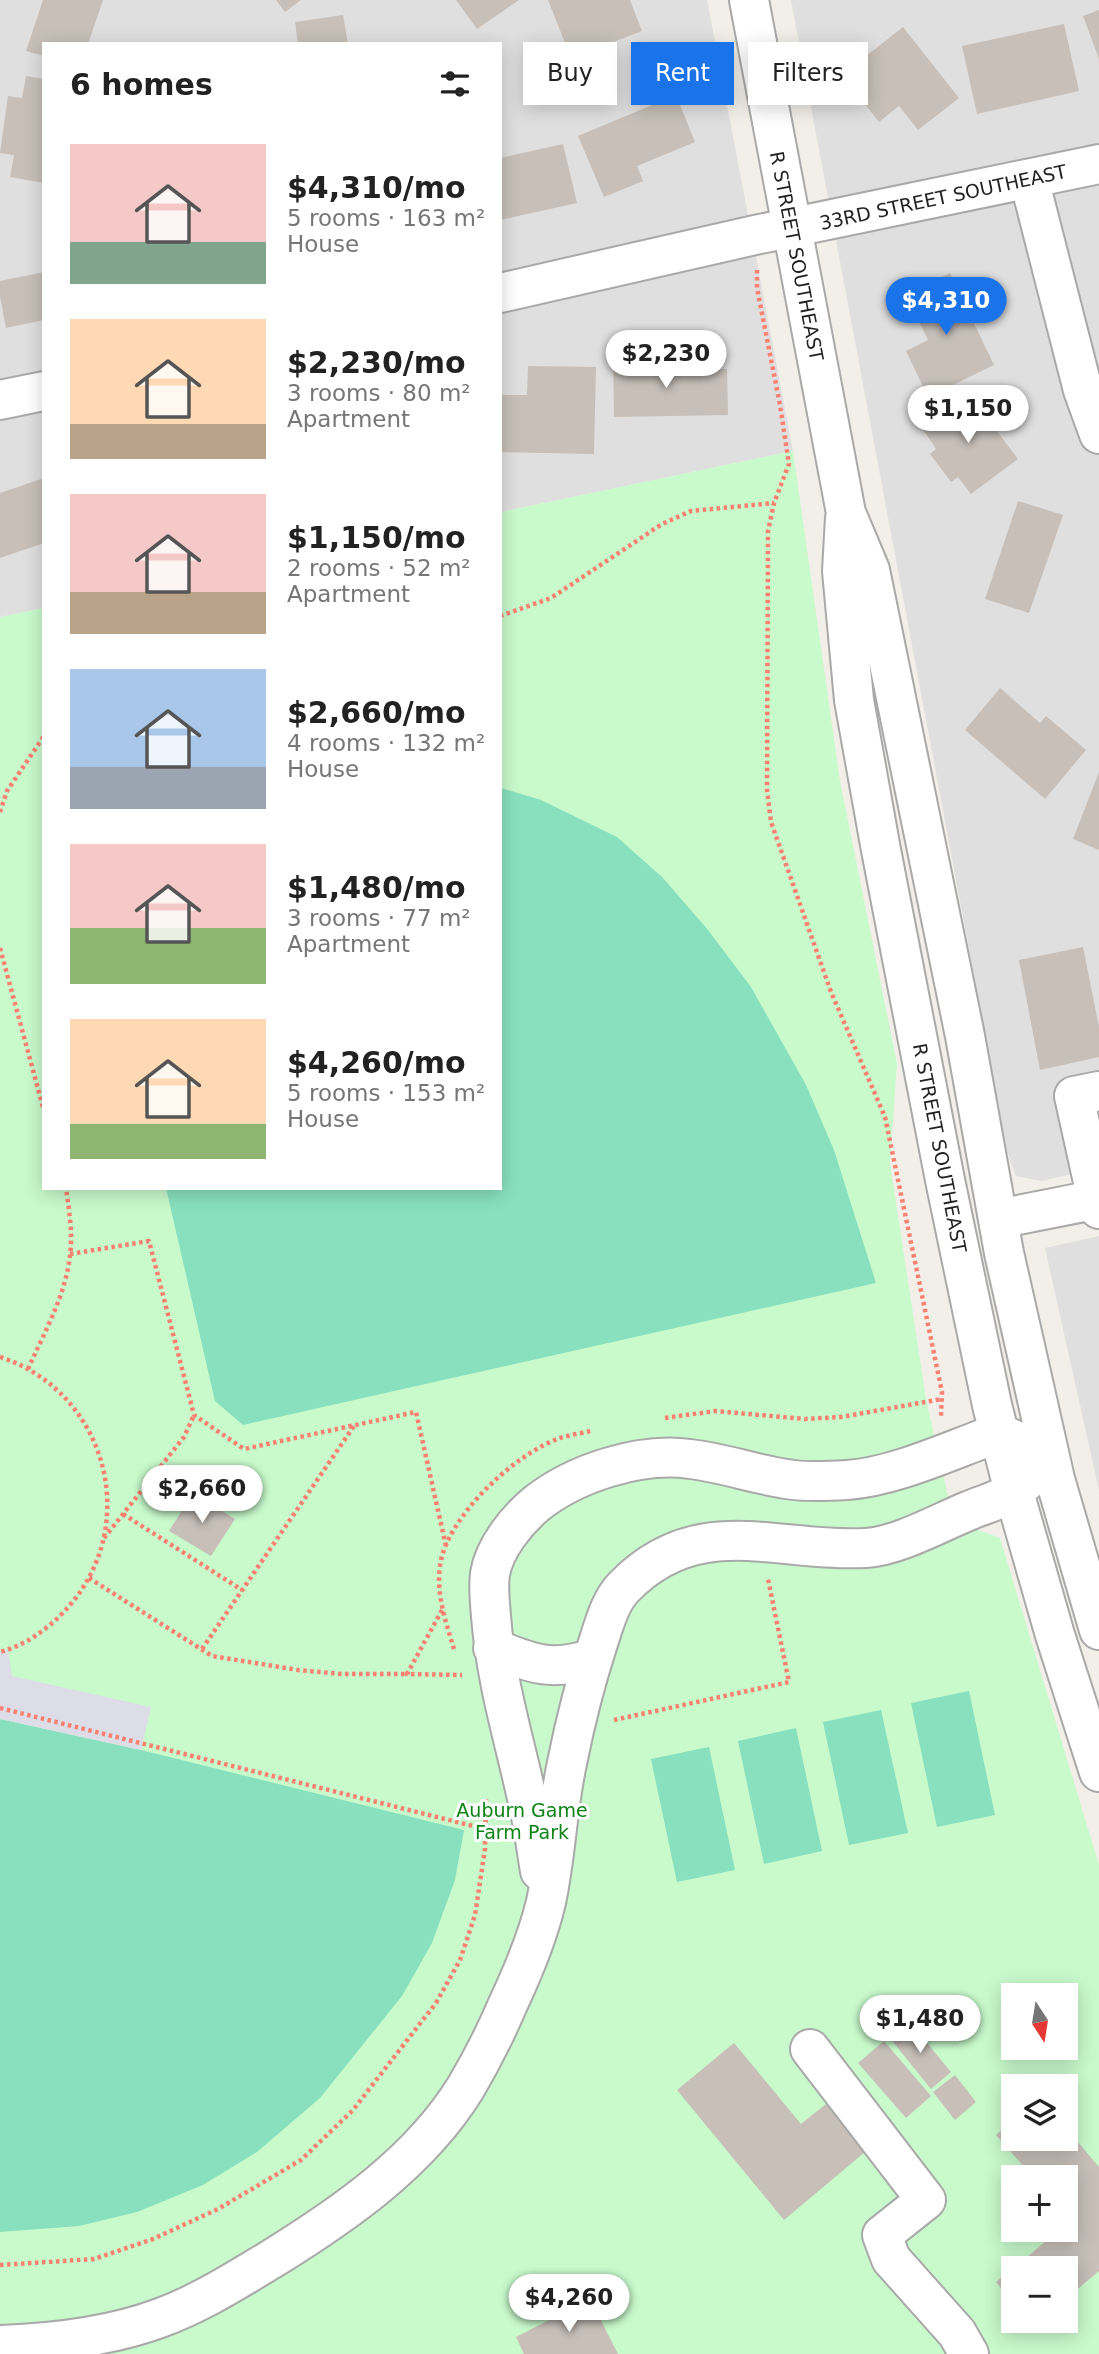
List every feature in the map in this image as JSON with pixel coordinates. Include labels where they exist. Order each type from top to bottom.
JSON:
[{"type":"street","name":"R STREET SOUTHEAST","points":[[749,0],[773,232],[846,513],[870,570],[965,1036],[998,1219],[1049,1455],[1099,1630]]},
{"type":"street","name":"33RD STREET SOUTHEAST","points":[[502,293],[773,232],[1099,164]]},
{"type":"street","points":[[1029,179],[1083,390],[1099,434]]},
{"type":"street","points":[[0,400],[42,391]]},
{"type":"street","name":"R STREET SOUTHEAST","points":[[846,513],[842,571],[862,749],[945,1180],[1014,1492],[1051,1623],[1099,1772]]},
{"type":"street","points":[[998,1219],[1098,1202],[1073,1096],[1099,1091]]},
{"type":"street","points":[[0,2345],[69,2340],[160,2319],[201,2300],[312,2234],[371,2191],[427,2137],[465,2089],[519,1980],[545,1904],[566,1765],[593,1658],[604,1624],[620,1591],[649,1564],[677,1551],[715,1540],[760,1540],[790,1545],[869,1548],[900,1539],[1014,1492],[1049,1455],[999,1433],[864,1478],[797,1481],[702,1461],[669,1458],[610,1468],[580,1477],[555,1489],[529,1510],[498,1551],[490,1573],[493,1648],[503,1706],[528,1800],[545,1904]]},
{"type":"street","points":[[493,1648],[541,1665],[569,1666],[593,1658]]},
{"type":"street","points":[[810,2049],[926,2200],[882,2235],[891,2259],[957,2333],[969,2354]]},
{"type":"path","points":[[773,232],[757,288],[789,464],[774,503],[768,531],[767,790],[771,822],[831,992],[885,1117],[942,1399],[943,1427]]},
{"type":"path","points":[[502,615],[551,598],[662,524],[691,511],[774,503]]},
{"type":"path","points":[[0,812],[7,791],[42,739]]},
{"type":"path","points":[[0,948],[42,1104]]},
{"type":"path","points":[[29,1369],[54,1312],[71,1254],[71,1220],[66,1190]]},
{"type":"path","points":[[71,1254],[149,1241],[194,1415],[184,1437],[104,1538]]},
{"type":"path","points":[[0,1357],[41,1376],[65,1396],[84,1420],[106,1477],[108,1508],[104,1538],[95,1567],[80,1594],[60,1618],[35,1636],[0,1652]]},
{"type":"path","points":[[662,1418],[715,1411],[805,1419],[841,1417],[942,1399]]},
{"type":"path","points":[[194,1415],[244,1449],[416,1412],[446,1547]]},
{"type":"path","points":[[202,1649],[354,1425]]},
{"type":"path","points":[[454,1649],[442,1610],[440,1565],[456,1522],[472,1502],[518,1461],[558,1438],[596,1430]]},
{"type":"path","points":[[123,1514],[242,1590]]},
{"type":"path","points":[[576,1728],[789,1682],[760,1540]]},
{"type":"path","points":[[89,1578],[212,1656],[342,1674],[463,1675]]},
{"type":"path","points":[[407,1674],[442,1610]]},
{"type":"path","points":[[458,1662],[466,1686]]},
{"type":"path","points":[[0,1708],[485,1829]]},
{"type":"path","points":[[0,2265],[94,2259],[153,2239],[218,2209],[301,2160],[353,2110],[436,2003],[460,1960],[475,1915],[485,1849],[486,1793]]},
{"type":"shaded area","points":[[0,0],[707,0],[715,42],[631,42],[631,105],[727,105],[793,451],[502,512],[502,42],[42,42],[42,608],[0,617]]},
{"type":"shaded area","points":[[791,0],[1099,0],[1099,1168],[1041,1181],[1016,1176],[1007,1152],[811,105],[868,105],[868,42],[799,42]]},
{"type":"shaded area","points":[[1099,1236],[1099,1490],[1045,1248]]},
{"type":"shaded area","points":[[8,1650],[12,1676],[151,1707],[141,1750],[0,1719],[0,1652]]},
{"type":"green space","name":"Auburn Game Farm Park","points":[[793,451],[840,781],[897,1064],[890,1163],[926,1399],[956,1532],[976,1529],[1000,1538],[1099,1865],[1099,2354],[0,2354],[0,617],[42,608],[42,1190],[502,1190],[502,512]]},
{"type":"green space","points":[[502,788],[541,800],[617,837],[663,878],[708,930],[751,987],[806,1085],[834,1150],[876,1283],[243,1425],[215,1401],[166,1190],[502,1190]]},
{"type":"green space","points":[[969,1691],[995,1815],[937,1827],[911,1703]]},
{"type":"green space","points":[[881,1710],[908,1833],[849,1845],[823,1722]]},
{"type":"green space","points":[[0,1719],[141,1750],[464,1830],[455,1880],[432,1943],[402,1996],[320,2098],[257,2152],[203,2185],[137,2212],[79,2226],[0,2232]]},
{"type":"green space","points":[[796,1728],[822,1851],[764,1864],[738,1741]]},
{"type":"green space","points":[[709,1747],[735,1870],[677,1882],[651,1759]]},
{"type":"building","points":[[43,0],[103,0],[89,42],[42,42],[42,55],[26,51]]},
{"type":"building","points":[[276,0],[301,0],[285,12]]},
{"type":"building","points":[[456,0],[519,0],[477,29]]},
{"type":"building","points":[[548,0],[630,0],[642,31],[613,42],[565,42]]},
{"type":"building","points":[[1099,10],[1099,59],[1083,16]]},
{"type":"building","points":[[343,15],[348,42],[298,42],[295,22]]},
{"type":"building","points":[[1064,24],[1079,91],[977,114],[962,46]]},
{"type":"building","points":[[903,27],[959,98],[918,130],[899,106],[879,122],[866,105],[868,105],[868,55]]},
{"type":"building","points":[[26,76],[42,79],[42,183],[10,177],[14,155],[0,153],[8,96],[22,98]]},
{"type":"building","points":[[652,105],[680,105],[695,142],[637,166],[643,181],[604,197],[578,136]]},
{"type":"building","points":[[563,144],[577,203],[502,220],[502,158]]},
{"type":"building","points":[[42,272],[42,320],[6,328],[0,281]]},
{"type":"building","points":[[950,273],[994,365],[928,397],[906,351],[928,340],[906,294]]},
{"type":"building","points":[[652,354],[652,371],[727,369],[728,415],[614,417],[613,355]]},
{"type":"building","points":[[528,366],[596,367],[594,454],[502,452],[502,395],[527,395]]},
{"type":"building","points":[[969,394],[1018,459],[971,494],[958,477],[951,482],[930,454],[936,449],[922,428]]},
{"type":"building","points":[[42,479],[42,544],[0,558],[0,493]]},
{"type":"building","points":[[1018,501],[1063,515],[1029,613],[985,599]]},
{"type":"building","points":[[1000,688],[1040,723],[1046,716],[1086,750],[1045,799],[965,730]]},
{"type":"building","points":[[1099,772],[1099,850],[1073,839]]},
{"type":"building","points":[[1083,947],[1099,1027],[1099,1057],[1040,1070],[1019,960]]},
{"type":"building","points":[[193,1493],[235,1519],[211,1556],[169,1531]]},
{"type":"building","points":[[909,2021],[951,2072],[931,2089],[889,2037]]},
{"type":"building","points":[[884,2041],[931,2096],[906,2118],[858,2063]]},
{"type":"building","points":[[734,2043],[801,2124],[826,2104],[865,2152],[784,2220],[677,2090]]},
{"type":"building","points":[[955,2075],[976,2102],[955,2120],[933,2092]]},
{"type":"building","points":[[1078,2142],[1099,2167],[1099,2271],[1078,2289],[1078,2256],[1028,2256],[1045,2242],[1078,2242],[1078,2165],[1022,2165],[1010,2151],[1078,2151]]},
{"type":"building","points":[[590,2299],[618,2354],[524,2354],[516,2337]]}]
